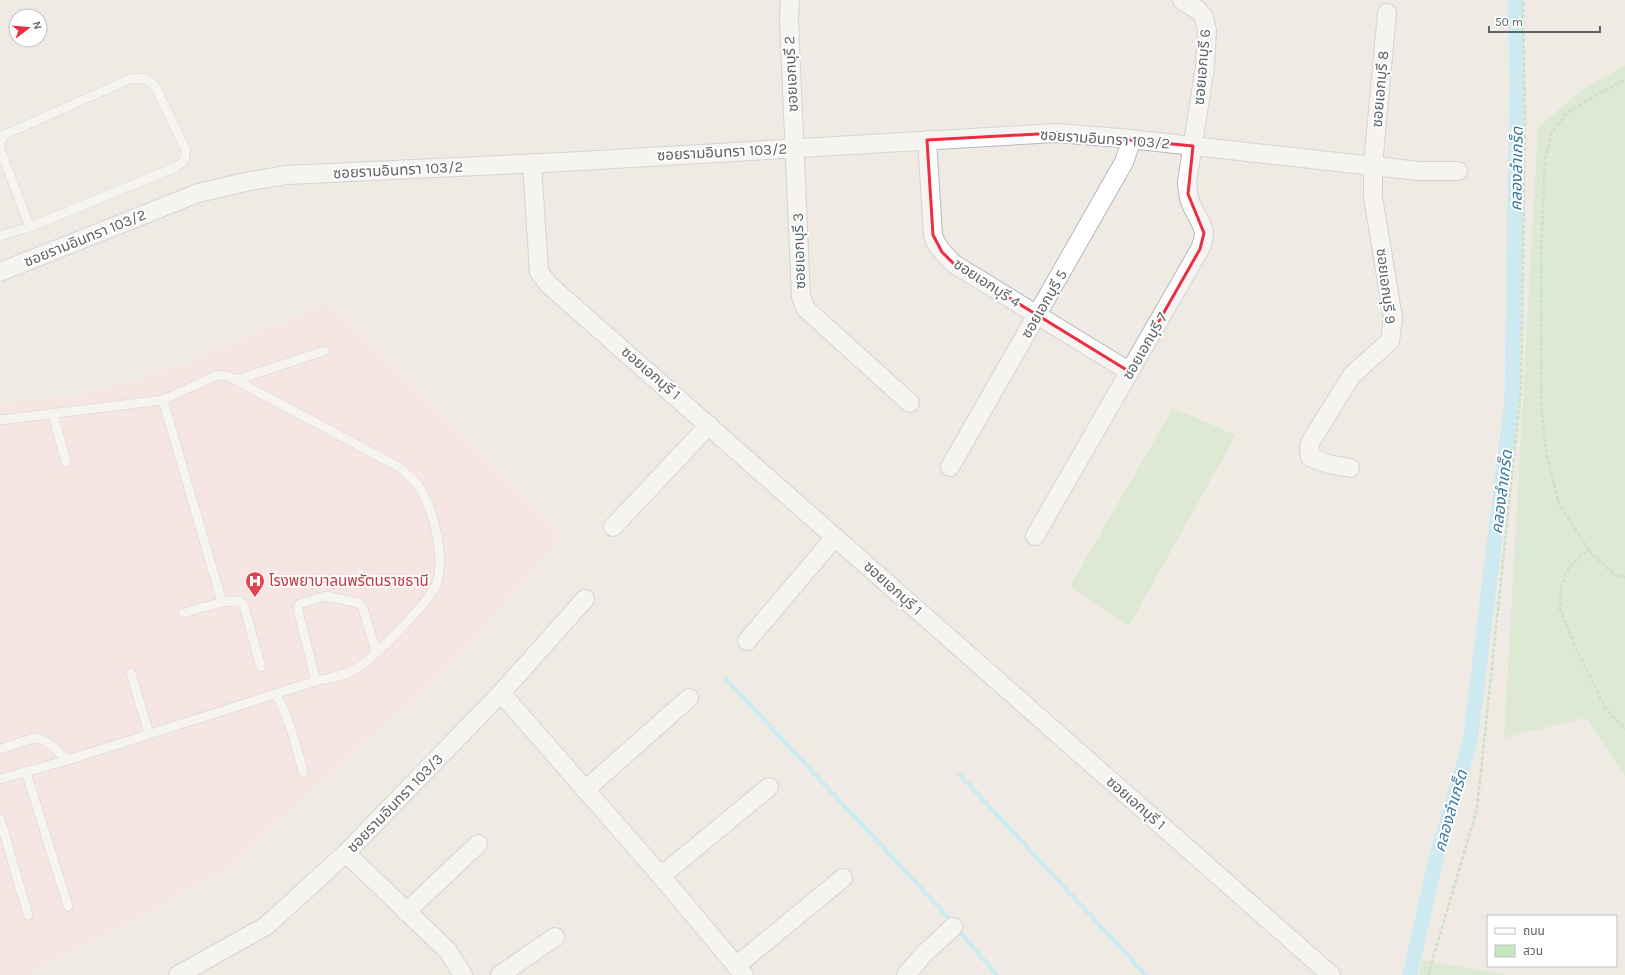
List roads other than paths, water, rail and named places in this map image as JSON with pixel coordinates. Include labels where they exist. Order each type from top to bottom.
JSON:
[{"type":"street","name":"ซอยเอกบุรี 2","points":[[790,0],[789,16],[795,148]]},
{"type":"street","name":"ซอยเอกบุรี 6","points":[[1182,0],[1198,10],[1204,17],[1207,30],[1205,67],[1194,146]]},
{"type":"street","name":"ซอยเอกบุรี 8","points":[[1373,165],[1387,14]]},
{"type":"street","name":"ซอยรามอินทรา 103/2","points":[[0,272],[198,193],[250,180],[287,175],[532,163],[1056,133],[1132,139],[1419,171],[1458,171]]},
{"type":"street","name":"ซอยเอกบุรี 5","points":[[950,466],[1038,315],[1124,162],[1132,139]]},
{"type":"street","name":"ซอยเอกบุรี 4","points":[[926,140],[933,235],[935,243],[954,264],[1130,372]]},
{"type":"street","name":"ซอยเอกบุรี 7","points":[[1035,536],[1200,249],[1204,233],[1201,222],[1190,203],[1187,182],[1194,146]]},
{"type":"street","name":"ซอยเอกบุรี 3","points":[[795,148],[802,303],[806,309],[910,403]]},
{"type":"street","name":"ซอยเอกบุรี 1","points":[[532,163],[539,272],[542,277],[1331,975]]},
{"type":"street","name":"ซอยเอกบุรี 9","points":[[1350,468],[1328,464],[1310,457],[1309,448],[1311,441],[1352,375],[1390,341],[1393,318],[1373,198],[1373,165]]},
{"type":"street","points":[[613,527],[709,425]]},
{"type":"street","points":[[746,641],[835,537]]},
{"type":"street","name":"ซอยรามอินทรา 103/3","points":[[181,974],[266,926],[346,853],[501,693],[585,599]]},
{"type":"street","points":[[501,693],[661,876],[740,970],[843,878]]},
{"type":"street","points":[[585,790],[689,698]]},
{"type":"street","points":[[661,876],[769,787]]},
{"type":"street","points":[[406,912],[478,844]]},
{"type":"street","points":[[346,853],[448,951],[463,975]]},
{"type":"street","points":[[906,975],[923,955],[954,927]]},
{"type":"street","points":[[500,975],[555,937]]},
{"type":"lane","points":[[0,236],[30,226],[176,167],[184,161],[186,150],[155,86],[144,78],[130,79],[4,135],[1,141],[0,149],[30,226]]},
{"type":"lane","points":[[236,380],[324,351]]},
{"type":"lane","points":[[0,420],[163,400],[217,375],[228,376],[399,467],[407,473],[417,484],[425,498],[433,520],[438,542],[439,571],[436,586],[416,612],[376,652],[350,673],[316,681],[68,760],[0,779]]},
{"type":"lane","points":[[163,400],[222,602]]},
{"type":"lane","points":[[53,414],[66,462]]},
{"type":"lane","points":[[316,681],[298,610],[302,603],[326,596],[358,603],[363,608],[376,652]]},
{"type":"lane","points":[[183,613],[222,602],[239,601],[244,606],[261,667]]},
{"type":"lane","points":[[131,673],[149,734]]},
{"type":"lane","points":[[276,694],[294,735],[303,772]]},
{"type":"lane","points":[[0,749],[38,738],[43,739],[68,760]]},
{"type":"lane","points":[[26,772],[68,906]]},
{"type":"lane","points":[[0,818],[28,915]]},
{"type":"waterway","name":"คลองลำเกร็ด","points":[[1410,975],[1436,859],[1470,742],[1512,399],[1517,80],[1515,0]]},
{"type":"waterway","points":[[726,679],[936,904],[997,975]]},
{"type":"waterway","points":[[960,775],[1146,975]]},
{"type":"place","name":"โรงพยาบาลนพรัตนราชธานี","points":[[255,598]]}]
